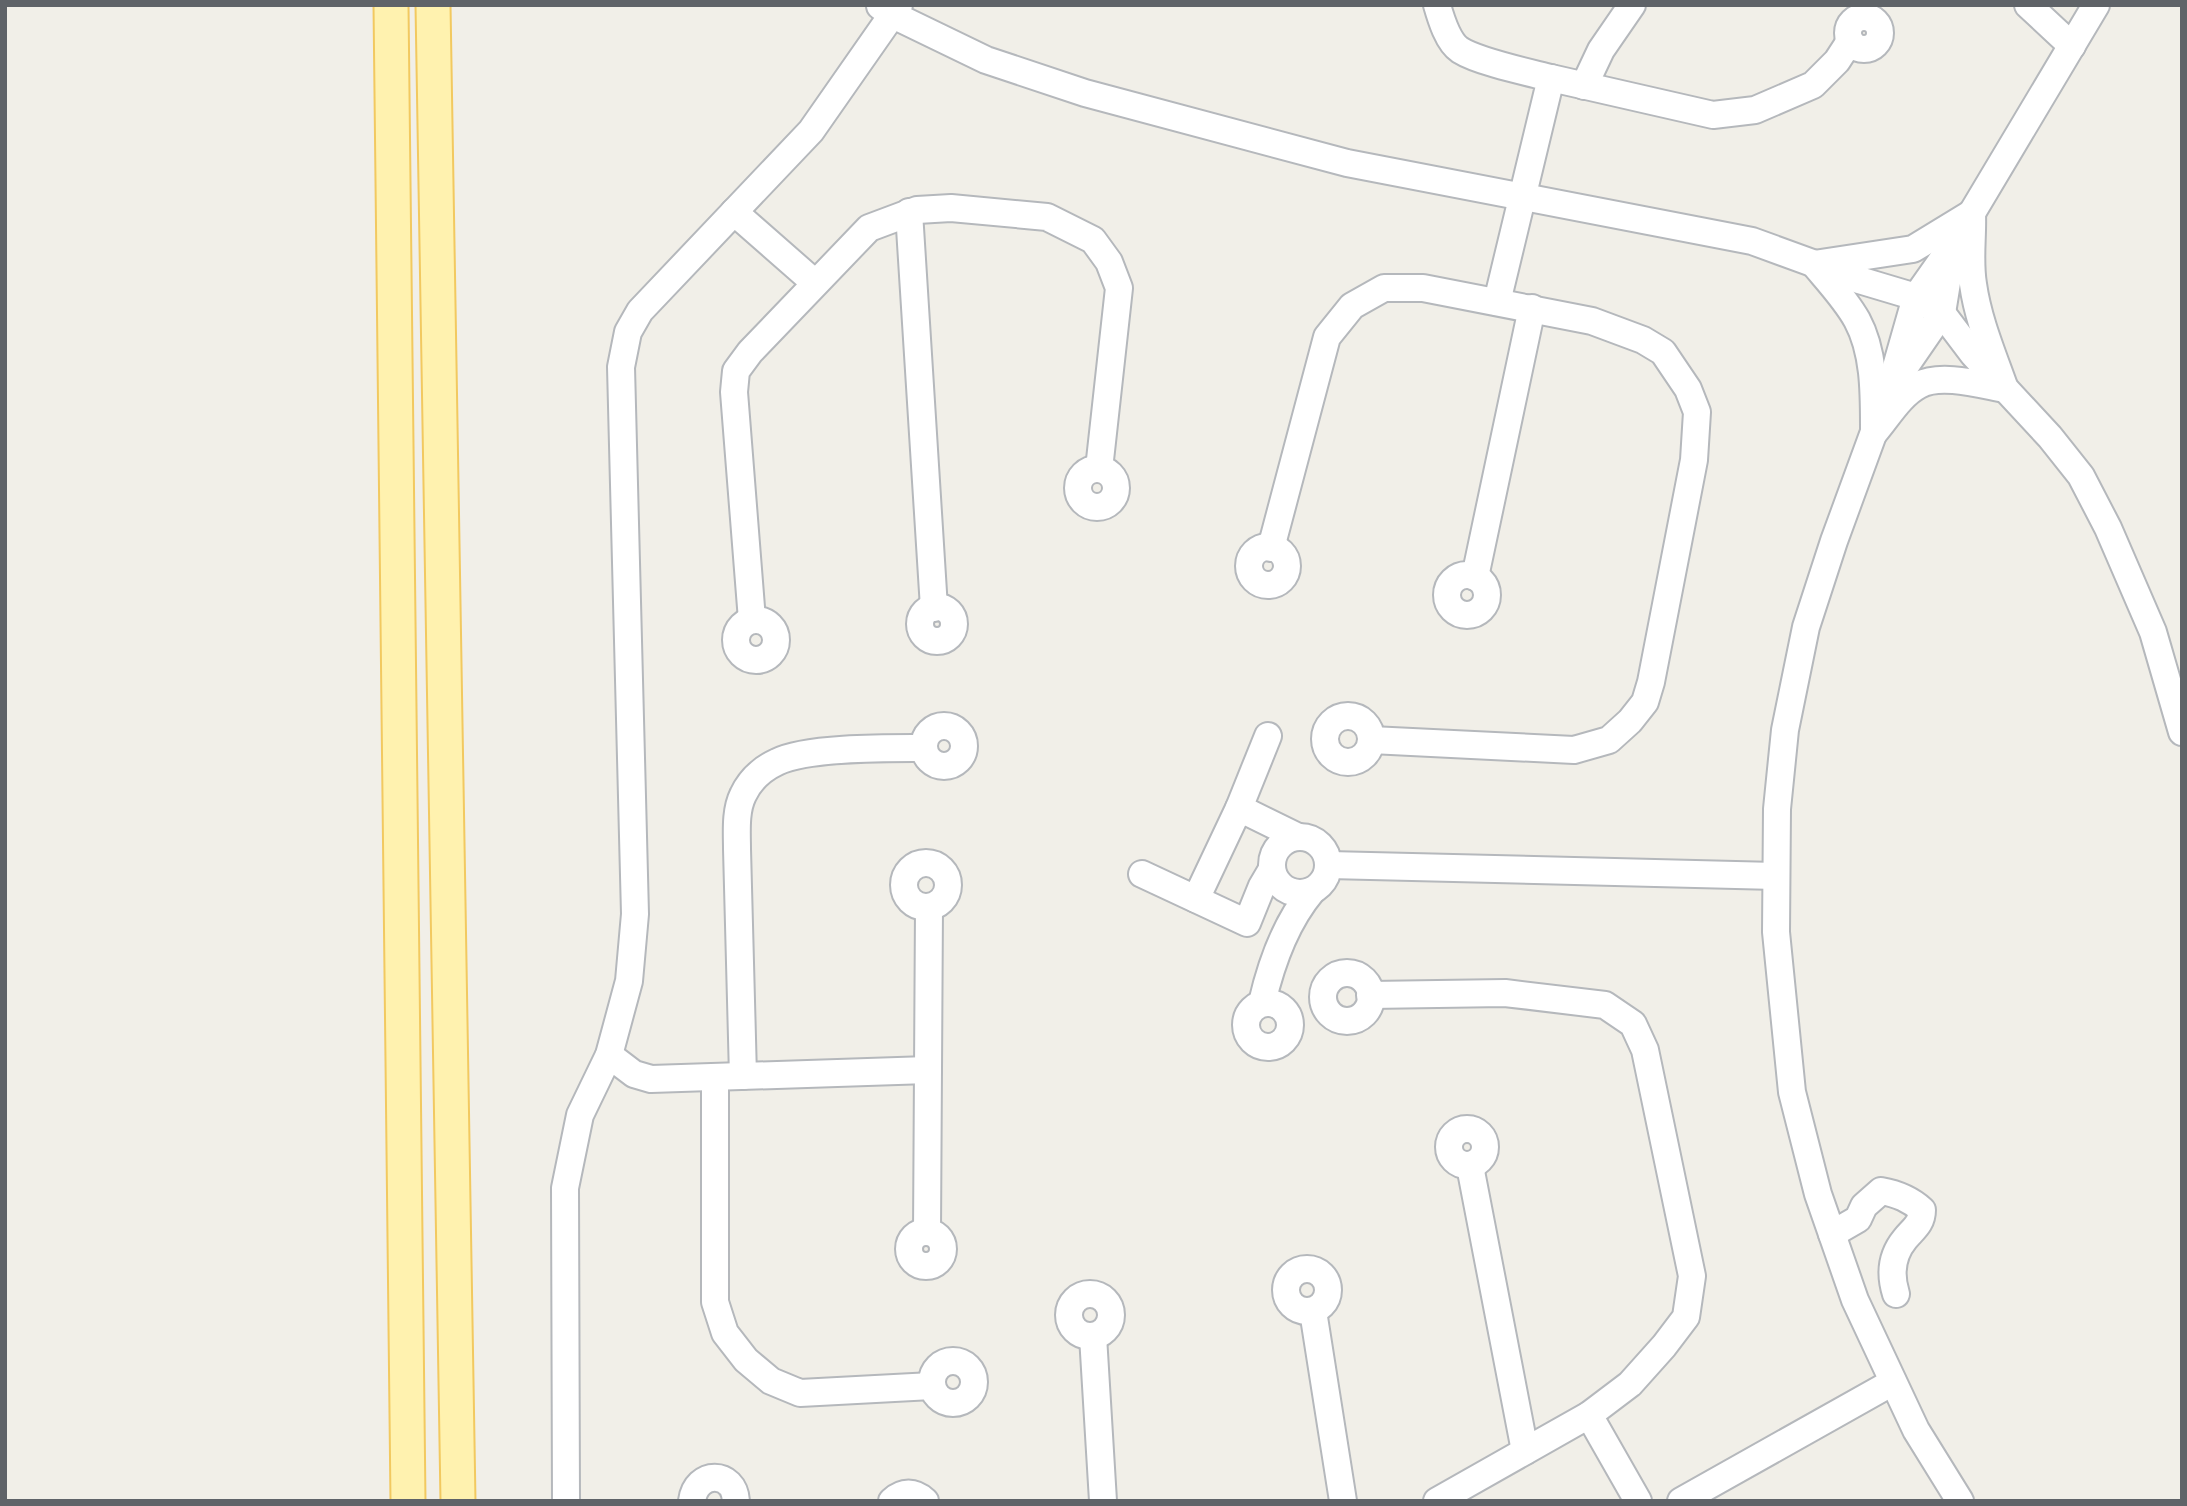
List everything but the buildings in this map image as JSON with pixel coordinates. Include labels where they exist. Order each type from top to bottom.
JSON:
[{"type":"main road","points":[[391,5],[408,1501]]},
{"type":"main road","points":[[433,5],[458,1501]]},
{"type":"main road","points":[[398,634],[444,632]]},
{"type":"street","points":[[1437,5],[1441,21],[1458,49],[1491,62],[1551,78],[1713,115],[1755,110],[1814,85],[1837,61],[1850,41]]},
{"type":"street","points":[[1584,86],[1601,50],[1632,5]]},
{"type":"street","points":[[2028,5],[2072,46]]},
{"type":"street","points":[[1960,1501],[1916,1430],[1855,1300],[1818,1194],[1792,1092],[1776,932],[1777,809],[1786,730],[1806,627],[1833,541],[1890,388],[1917,331],[1916,297],[1954,243],[2096,5]]},
{"type":"street","points":[[566,1501],[565,1188],[580,1115],[609,1055],[629,981],[635,914],[621,367],[628,332],[640,311],[811,131],[890,8],[986,60],[1085,93],[1347,163],[1752,241],[1858,280],[1916,297],[1942,313],[1973,354],[2050,437],[2081,476],[2108,528],[2153,632],[2182,732]]},
{"type":"street","points":[[1497,302],[1551,78]]},
{"type":"street","points":[[752,620],[734,392],[736,370],[869,228],[909,212],[950,208],[1047,217],[1093,240],[1109,262],[1119,288],[1099,469]]},
{"type":"street","points":[[734,212],[815,283]]},
{"type":"street","points":[[909,212],[934,608]]},
{"type":"street","points":[[1814,264],[1913,249],[1972,213]]},
{"type":"street","points":[[1972,213],[1970,258],[1973,286],[2005,389]]},
{"type":"street","points":[[1917,331],[1942,313],[1954,243]]},
{"type":"street","points":[[1814,264],[1858,322],[1870,359],[1874,394],[1874,433]]},
{"type":"street","points":[[1858,280],[1917,331],[1973,354]]},
{"type":"street","points":[[1271,548],[1327,337],[1352,306],[1384,288],[1423,288],[1592,321],[1643,340],[1663,352],[1688,389],[1697,412],[1694,460],[1645,702],[1629,721],[1609,740],[1574,750],[1371,740]]},
{"type":"street","points":[[1475,577],[1532,308]]},
{"type":"street","points":[[1874,433],[1918,385],[1933,380],[1960,381],[2005,389]]},
{"type":"street","points":[[1196,899],[1239,808],[1268,736]]},
{"type":"street","points":[[743,1076],[737,849],[737,820],[742,797],[756,775],[779,761],[879,748],[923,748]]},
{"type":"street","points":[[1142,874],[1247,923],[1287,889],[1322,883],[1329,866],[1323,848],[1308,838],[1285,836],[1239,808]]},
{"type":"street","points":[[1262,1003],[1287,889],[1273,860],[1285,836]]},
{"type":"street","points":[[1329,866],[1776,876]]},
{"type":"street","points":[[927,1232],[929,907]]},
{"type":"street","points":[[1370,995],[1505,993],[1578,1001],[1605,1005],[1633,1024],[1645,1050],[1692,1276],[1686,1317],[1630,1384],[1590,1415],[1437,1501]]},
{"type":"street","points":[[609,1055],[634,1074],[651,1079],[928,1070]]},
{"type":"street","points":[[715,1077],[715,1303],[725,1333],[746,1360],[771,1381],[800,1393],[932,1386]]},
{"type":"street","points":[[1470,1166],[1525,1451]]},
{"type":"street","points":[[1832,1234],[1858,1219],[1864,1206],[1881,1191],[1912,1201],[1922,1210],[1917,1228],[1903,1240],[1894,1259],[1891,1278],[1896,1294]]},
{"type":"street","points":[[1313,1311],[1343,1501]]},
{"type":"street","points":[[1093,1336],[1103,1501]]},
{"type":"street","points":[[1681,1501],[1893,1382]]},
{"type":"street","points":[[1590,1415],[1638,1501]]},
{"type":"street","points":[[692,1501],[693,1493],[702,1481],[716,1478],[729,1483],[734,1489],[736,1501]]},
{"type":"street","points":[[892,1501],[898,1496],[912,1493],[925,1501]]}]
